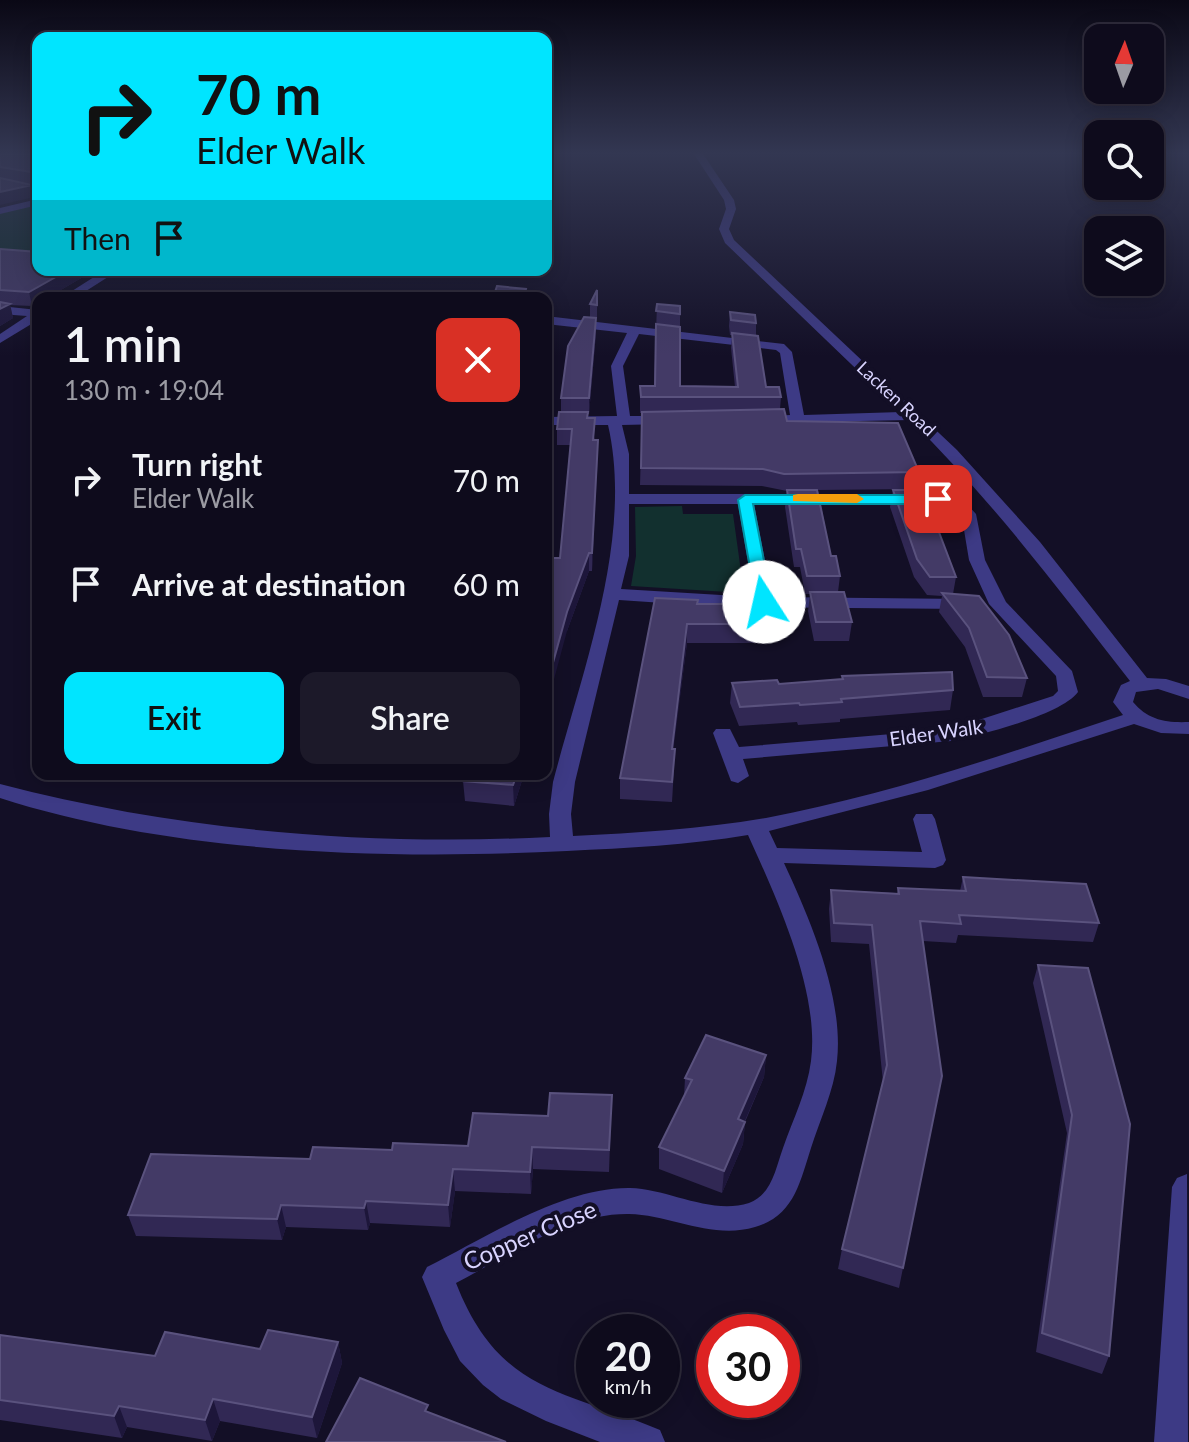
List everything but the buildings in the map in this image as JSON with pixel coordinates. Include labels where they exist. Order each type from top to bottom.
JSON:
[{"type":"street","name":"Lacken Road","points":[[727,221],[724,229],[729,241],[952,453],[1034,546],[1142,684]]},
{"type":"street","points":[[77,292],[103,276]]},
{"type":"street","points":[[0,310],[32,314]]},
{"type":"street","points":[[0,339],[32,319]]},
{"type":"street","points":[[552,321],[768,345],[785,350],[798,420]]},
{"type":"street","points":[[562,844],[560,814],[564,782],[621,556],[622,454],[617,366],[635,330]]},
{"type":"street","points":[[750,420],[914,416]]},
{"type":"street","points":[[552,421],[687,420]]},
{"type":"street","name":"Elder Walk","points":[[621,499],[923,499],[951,502],[970,517],[977,560],[998,604],[1065,675],[1068,692],[1060,700],[976,730],[951,735],[731,754]]},
{"type":"street","points":[[745,500],[764,602]]},
{"type":"street","points":[[613,594],[764,602],[998,604]]},
{"type":"street","points":[[1189,693],[1161,684],[1142,684],[1128,689],[1123,695],[1128,710],[1136,717],[1162,727],[1189,728]]},
{"type":"street","points":[[0,791],[112,819],[235,837],[367,847],[495,848],[562,844],[654,838],[787,821],[935,782],[1136,717]]},
{"type":"street","points":[[723,733],[738,776]]},
{"type":"street","points":[[768,855],[935,860],[924,819]]},
{"type":"street","name":"Copper Close","points":[[648,1442],[531,1397],[502,1380],[480,1360],[457,1327],[438,1277],[594,1205],[624,1201],[659,1203],[707,1216],[736,1218],[755,1215],[772,1207],[785,1185],[821,1074],[825,1048],[817,986],[806,942],[755,825]]},
{"type":"street","points":[[1171,1442],[1187,1187]]},
{"type":"green space","points":[[0,221],[32,221],[32,252],[0,249]]},
{"type":"green space","points":[[682,506],[683,514],[733,514],[744,593],[631,586],[636,556],[635,507]]},
{"type":"slow traffic","points":[[798,498],[857,499]]},
{"type":"route","points":[[764,602],[745,500],[938,499]]}]
